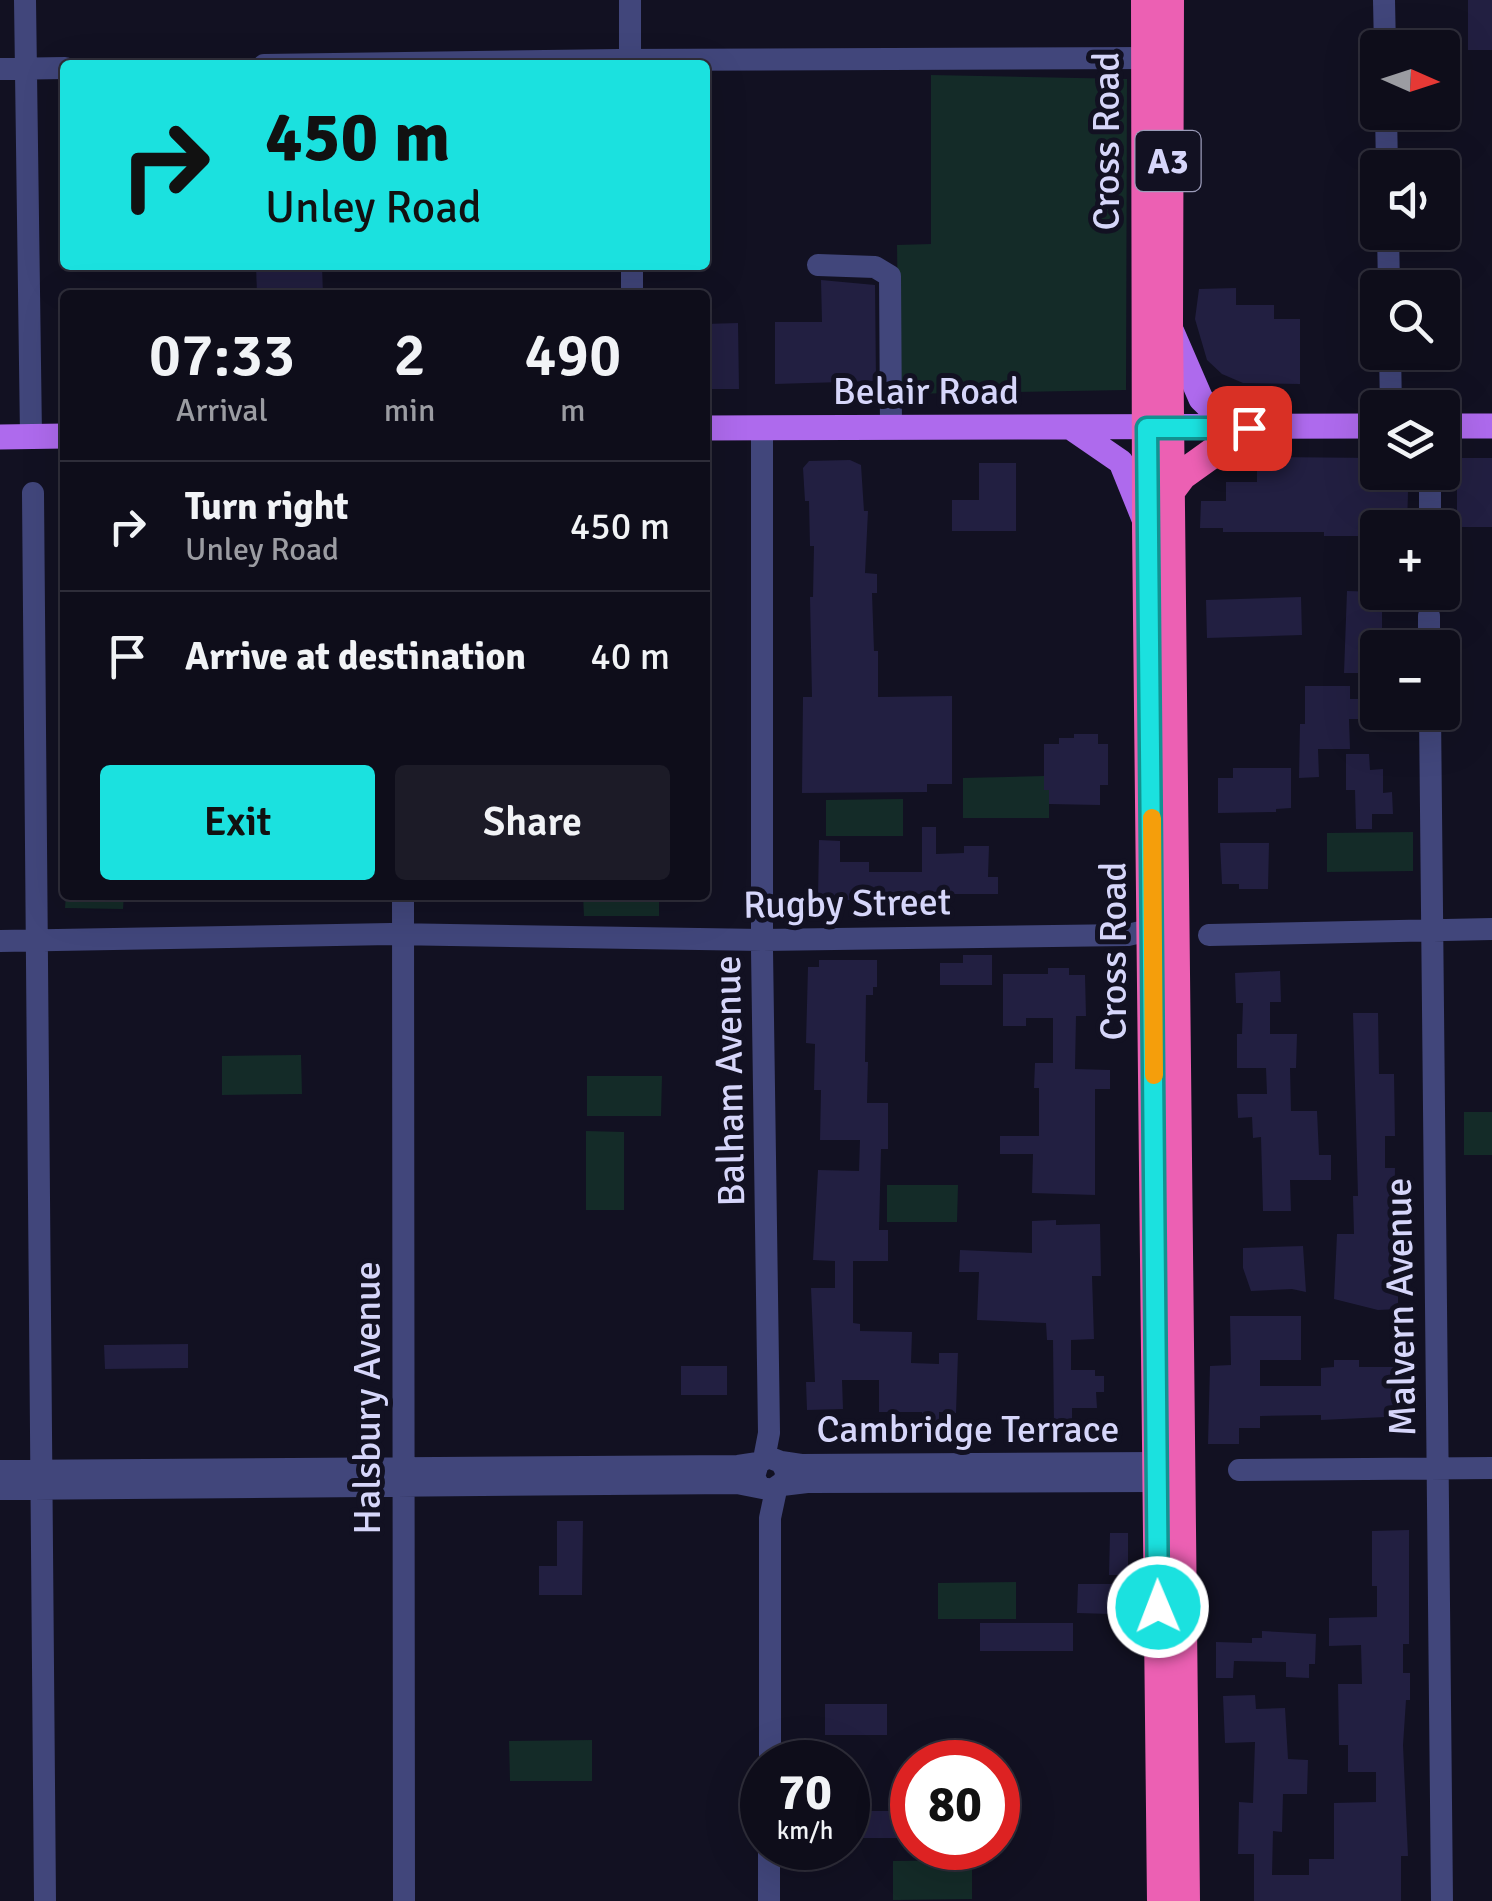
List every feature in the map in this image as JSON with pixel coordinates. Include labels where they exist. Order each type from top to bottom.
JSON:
[{"type":"highway","name":"Cross Road","points":[[1146,0],[1158,428],[1170,491],[1162,1901]]},
{"type":"highway","name":"Cross Road","points":[[1169,0],[1168,323],[1147,526],[1164,1472],[1186,1901]]},
{"type":"highway","points":[[1170,491],[1182,475],[1240,428]]},
{"type":"main road","points":[[1168,323],[1201,399],[1240,428]]},
{"type":"main road","name":"Belair Road","points":[[710,428],[1360,426]]},
{"type":"main road","points":[[1460,426],[1492,426]]},
{"type":"main road","points":[[1073,429],[1121,462],[1147,526]]},
{"type":"main road","points":[[0,436],[60,436]]},
{"type":"street","points":[[24,0],[32,436]]},
{"type":"street","points":[[630,0],[630,60]]},
{"type":"street","points":[[1384,0],[1385,30]]},
{"type":"street","points":[[710,61],[1146,58]]},
{"type":"street","points":[[0,69],[60,68]]},
{"type":"street","points":[[818,265],[875,267],[890,276],[891,428]]},
{"type":"street","name":"Balham Avenue","points":[[762,428],[762,940],[770,1740]]},
{"type":"street","points":[[33,493],[45,1901]]},
{"type":"street","points":[[1429,616],[1429,630]]},
{"type":"street","name":"Malvern Avenue","points":[[1430,730],[1442,1901]]},
{"type":"street","name":"Halsbury Avenue","points":[[403,900],[404,1901]]},
{"type":"street","name":"Rugby Street","points":[[0,941],[404,934],[762,940],[1128,935],[1154,928]]},
{"type":"street","points":[[1209,936],[1492,929]]},
{"type":"street","points":[[1239,1470],[1492,1468]]},
{"type":"street","name":"Cambridge Terrace","points":[[0,1470],[39,1480]]},
{"type":"street","name":"Cambridge Terrace","points":[[0,1489],[39,1480],[640,1475],[737,1482],[770,1474],[1164,1472]]},
{"type":"street","points":[[769,1870],[769,1901]]},
{"type":"green space","points":[[931,75],[1127,79],[1126,390],[899,394],[897,245],[931,244]]},
{"type":"green space","points":[[1044,776],[1044,790],[1049,790],[1049,818],[963,818],[963,778]]},
{"type":"green space","points":[[903,799],[903,836],[826,836],[826,800]]},
{"type":"green space","points":[[1413,832],[1413,871],[1327,872],[1327,833]]},
{"type":"green space","points":[[66,900],[124,900],[123,909],[65,908]]},
{"type":"green space","points":[[583,900],[659,900],[659,916],[584,916]]},
{"type":"green space","points":[[301,1055],[302,1094],[222,1095],[222,1056]]},
{"type":"green space","points":[[587,1076],[662,1076],[661,1116],[587,1116]]},
{"type":"green space","points":[[1464,1112],[1492,1112],[1492,1155],[1464,1155]]},
{"type":"green space","points":[[586,1131],[624,1132],[624,1210],[586,1210]]},
{"type":"green space","points":[[887,1185],[958,1185],[957,1222],[887,1222]]},
{"type":"green space","points":[[1016,1582],[1016,1619],[938,1619],[938,1583]]},
{"type":"green space","points":[[592,1740],[592,1781],[510,1781],[509,1741]]},
{"type":"green space","points":[[893,1870],[972,1870],[972,1899],[893,1900]]},
{"type":"building","points":[[1468,0],[1492,0],[1492,50],[1468,50]]},
{"type":"building","points":[[256,270],[322,270],[323,290],[257,290]]},
{"type":"building","points":[[821,280],[875,285],[876,381],[775,384],[775,322],[822,322]]},
{"type":"building","points":[[1236,288],[1236,305],[1274,305],[1274,319],[1300,319],[1300,384],[1243,383],[1222,374],[1207,360],[1195,319],[1199,289]]},
{"type":"building","points":[[738,323],[739,389],[710,389],[710,324]]},
{"type":"building","points":[[1268,457],[1360,458],[1360,490],[1408,492],[1408,510],[1360,510],[1360,536],[1200,528],[1201,501],[1226,501],[1226,482],[1257,482],[1257,468]]},
{"type":"building","points":[[1460,458],[1492,458],[1492,527],[1460,527]]},
{"type":"building","points":[[850,460],[861,465],[864,511],[868,511],[865,573],[877,574],[877,593],[872,593],[878,697],[952,696],[952,784],[927,784],[927,792],[802,793],[803,697],[812,697],[810,597],[814,546],[810,546],[809,501],[805,501],[803,468],[809,461]]},
{"type":"building","points":[[979,463],[1016,463],[1016,531],[952,531],[952,500],[979,500]]},
{"type":"building","points":[[1347,591],[1360,591],[1360,610],[1382,610],[1382,630],[1360,630],[1360,673],[1344,673]]},
{"type":"building","points":[[1301,597],[1302,635],[1207,638],[1206,600]]},
{"type":"building","points":[[1305,686],[1350,686],[1350,699],[1360,699],[1360,719],[1349,719],[1350,749],[1318,749],[1319,777],[1299,778],[1300,724],[1305,724]]},
{"type":"building","points":[[1074,734],[1098,734],[1098,744],[1108,744],[1108,785],[1100,785],[1100,805],[1049,804],[1049,790],[1044,790],[1044,744],[1059,744],[1059,738],[1074,738]]},
{"type":"building","points":[[1346,754],[1369,754],[1370,770],[1383,769],[1383,793],[1392,792],[1393,814],[1372,814],[1372,829],[1356,829],[1355,790],[1346,790]]},
{"type":"building","points":[[1233,768],[1291,768],[1291,808],[1218,813],[1218,778],[1233,778]]},
{"type":"building","points":[[922,827],[936,827],[936,854],[964,853],[964,846],[989,846],[988,877],[998,877],[998,894],[850,894],[850,900],[818,899],[819,840],[840,841],[840,862],[869,862],[869,872],[922,872]]},
{"type":"building","points":[[1220,843],[1269,843],[1268,889],[1239,889],[1239,884],[1222,884]]},
{"type":"building","points":[[963,955],[992,955],[992,985],[940,985],[940,963],[963,963]]},
{"type":"building","points":[[819,960],[877,960],[877,987],[873,987],[873,995],[866,995],[865,1062],[867,1103],[888,1103],[888,1149],[881,1149],[879,1230],[888,1230],[888,1261],[853,1261],[853,1323],[860,1324],[860,1331],[912,1332],[911,1363],[939,1364],[939,1353],[958,1353],[956,1413],[939,1412],[939,1424],[922,1424],[922,1412],[879,1412],[879,1380],[842,1380],[843,1409],[807,1410],[806,1382],[815,1382],[811,1288],[835,1288],[835,1261],[813,1260],[818,1170],[859,1171],[860,1140],[820,1140],[821,1090],[814,1090],[815,1044],[806,1043],[808,967],[819,967]]},
{"type":"building","points":[[1048,968],[1069,968],[1069,975],[1085,975],[1086,1016],[1076,1016],[1075,1069],[1110,1070],[1110,1089],[1095,1089],[1095,1195],[1032,1193],[1033,1154],[1000,1154],[1000,1136],[1039,1136],[1035,1063],[1053,1063],[1053,1018],[1026,1018],[1026,1026],[1003,1026],[1003,974],[1048,974]]},
{"type":"building","points":[[1280,971],[1281,1002],[1270,1002],[1270,1034],[1297,1034],[1296,1068],[1290,1068],[1291,1111],[1317,1111],[1319,1155],[1331,1155],[1331,1180],[1290,1180],[1291,1211],[1263,1211],[1261,1137],[1253,1138],[1252,1117],[1238,1118],[1237,1094],[1267,1094],[1266,1068],[1237,1068],[1237,1034],[1242,1034],[1243,1003],[1236,1003],[1235,973]]},
{"type":"building","points":[[1353,1013],[1378,1013],[1379,1074],[1394,1074],[1395,1136],[1385,1136],[1385,1168],[1395,1168],[1398,1309],[1378,1310],[1334,1299],[1337,1234],[1354,1234],[1353,1196],[1358,1196]]},
{"type":"building","points":[[1056,1220],[1056,1225],[1100,1224],[1101,1276],[1092,1276],[1094,1339],[1071,1340],[1071,1370],[1095,1370],[1095,1376],[1104,1376],[1104,1392],[1096,1392],[1097,1408],[1072,1408],[1072,1426],[1054,1427],[1053,1340],[1047,1340],[1046,1323],[977,1320],[979,1272],[959,1272],[960,1250],[1032,1253],[1032,1221]]},
{"type":"building","points":[[1303,1246],[1306,1292],[1251,1291],[1243,1268],[1243,1248]]},
{"type":"building","points":[[1230,1316],[1301,1316],[1301,1360],[1260,1360],[1260,1386],[1321,1386],[1321,1368],[1334,1367],[1334,1360],[1359,1360],[1359,1367],[1406,1367],[1407,1416],[1321,1420],[1321,1415],[1260,1416],[1260,1428],[1239,1428],[1239,1444],[1208,1444],[1210,1366],[1231,1365]]},
{"type":"building","points":[[188,1344],[188,1368],[105,1369],[104,1345]]},
{"type":"building","points":[[681,1366],[727,1366],[727,1395],[681,1395]]},
{"type":"building","points":[[557,1521],[583,1521],[582,1595],[539,1595],[539,1566],[557,1566]]},
{"type":"building","points":[[1409,1530],[1409,1644],[1403,1644],[1403,1673],[1410,1673],[1403,1745],[1408,1856],[1401,1856],[1401,1901],[1254,1901],[1254,1854],[1238,1854],[1239,1802],[1253,1803],[1255,1742],[1225,1743],[1223,1696],[1255,1695],[1256,1709],[1285,1708],[1288,1759],[1308,1760],[1307,1794],[1283,1794],[1282,1832],[1273,1831],[1272,1875],[1309,1875],[1309,1859],[1334,1859],[1334,1803],[1376,1802],[1376,1772],[1348,1772],[1348,1745],[1339,1745],[1338,1684],[1362,1684],[1361,1645],[1329,1646],[1329,1618],[1377,1617],[1377,1586],[1372,1586],[1372,1531]]},
{"type":"building","points":[[1110,1533],[1128,1533],[1128,1575],[1109,1575]]},
{"type":"building","points":[[1078,1584],[1112,1584],[1111,1614],[1077,1613]]},
{"type":"building","points":[[980,1623],[1073,1623],[1073,1651],[980,1651]]},
{"type":"building","points":[[1262,1631],[1316,1634],[1315,1664],[1309,1664],[1309,1678],[1286,1677],[1286,1662],[1234,1661],[1233,1678],[1216,1678],[1216,1642],[1252,1643],[1252,1638],[1262,1638]]},
{"type":"building","points":[[825,1704],[887,1704],[887,1735],[825,1735]]},
{"type":"building","points":[[870,1811],[890,1811],[890,1838],[870,1838]]},
{"type":"slow traffic","points":[[1152,818],[1154,1075]]},
{"type":"route","points":[[1158,1607],[1147,428],[1249,428]]}]
